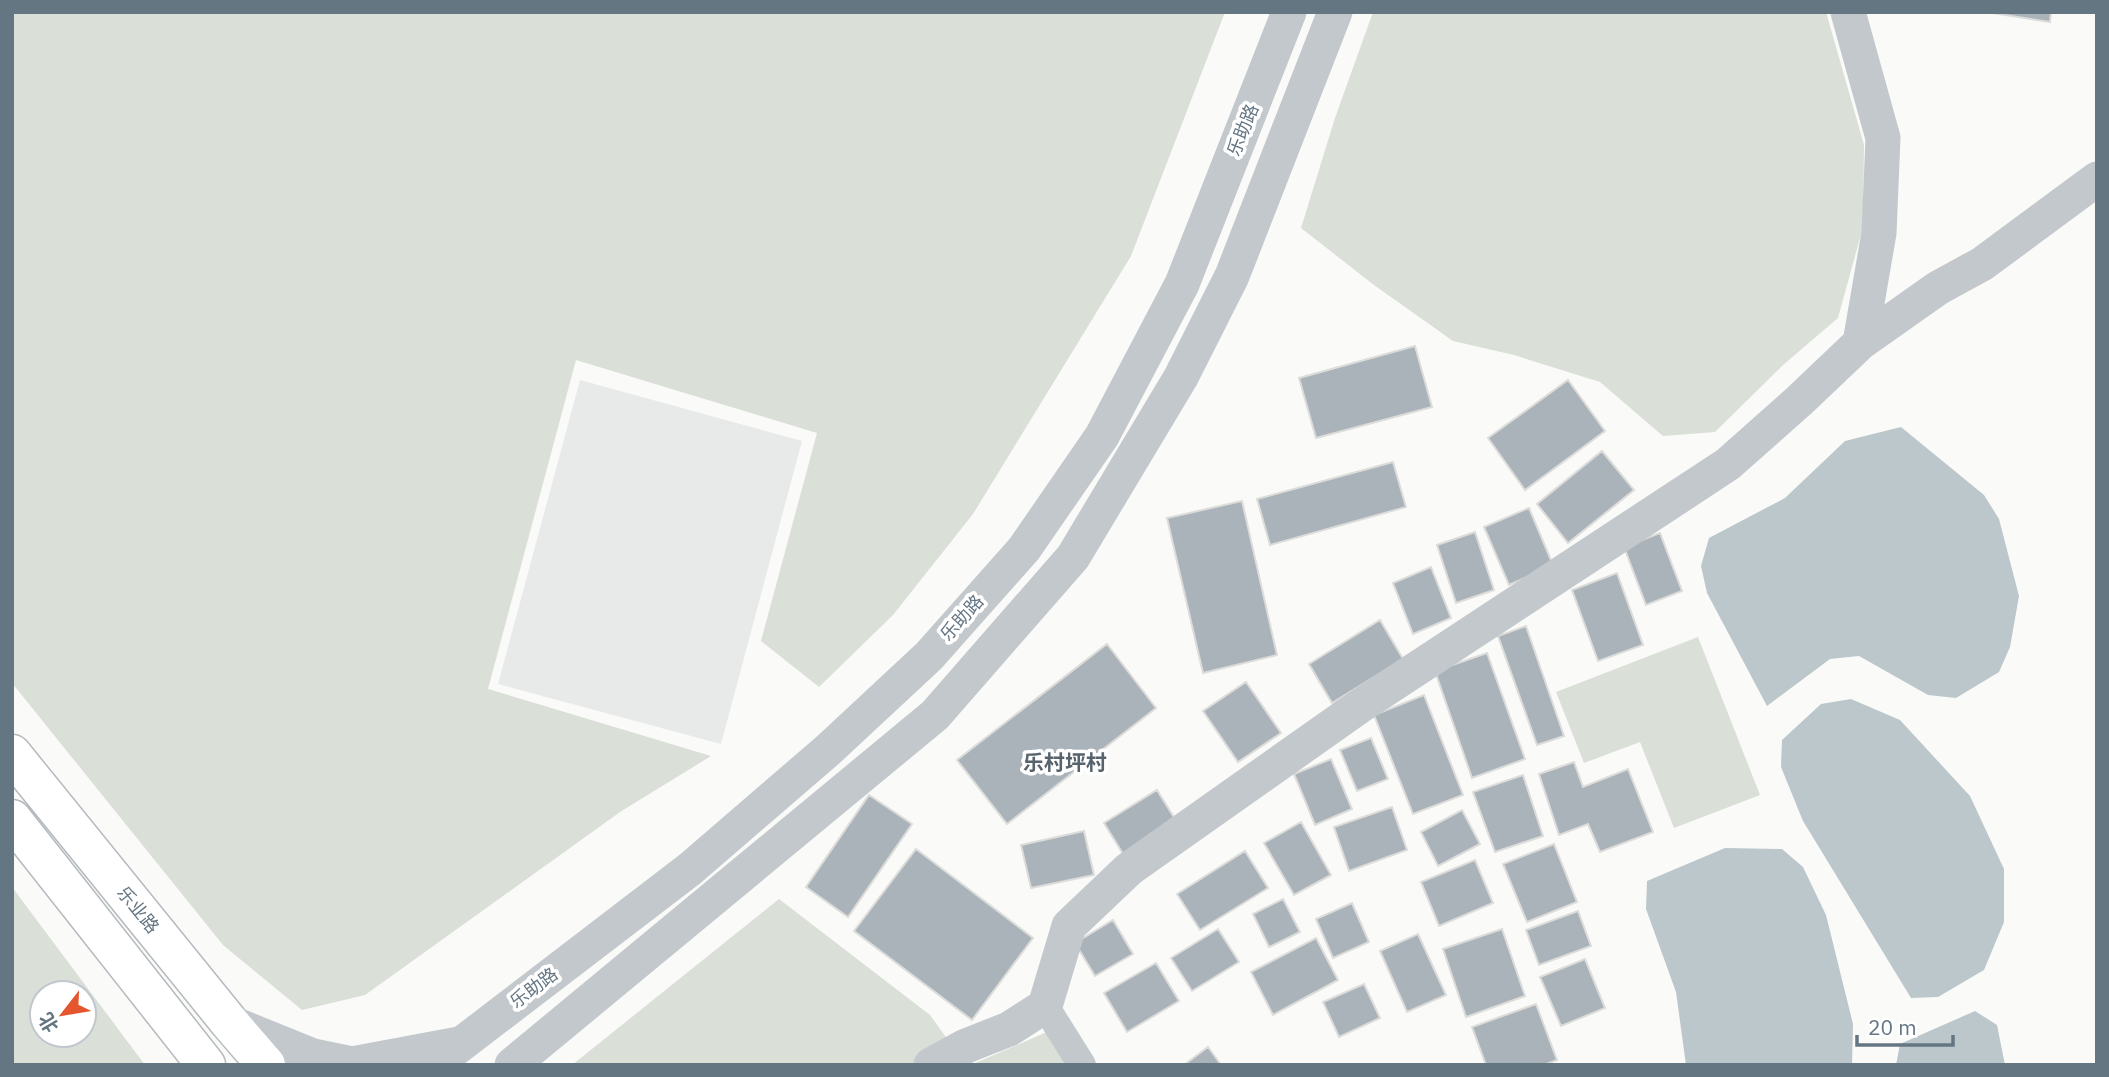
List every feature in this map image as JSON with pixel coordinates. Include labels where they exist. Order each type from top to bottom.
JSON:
[{"type":"main road","name":"乐业路","points":[[12,754],[266,1065]]},
{"type":"main road","points":[[12,819],[200,1061]]},
{"type":"street","name":"乐助路","points":[[434,1065],[690,869],[828,750],[929,656],[1024,549],[1102,436],[1182,284],[1289,12]]},
{"type":"street","points":[[512,1065],[935,715],[1073,557],[1181,377],[1232,276],[1335,12]]},
{"type":"street","points":[[1848,12],[1883,138],[1879,233],[1860,343]]},
{"type":"street","points":[[931,1065],[965,1046],[1009,1029],[1045,1006],[1069,926],[1129,869],[1360,706],[1728,464],[1860,343],[1938,288],[1982,264],[2097,179]]},
{"type":"street","points":[[1045,1006],[1082,1065]]},
{"type":"street","points":[[229,1022],[313,1056],[352,1064],[462,1043]]},
{"type":"shaded area","points":[[12,12],[1225,12],[1131,256],[973,514],[893,615],[819,687],[761,641],[817,433],[576,360],[488,689],[711,756],[620,812],[365,995],[302,1010],[223,945],[12,683]]},
{"type":"shaded area","points":[[1373,12],[1826,12],[1864,145],[1863,227],[1838,318],[1783,365],[1715,432],[1663,436],[1600,382],[1514,355],[1453,341],[1374,285],[1301,228],[1335,118]]},
{"type":"shaded area","points":[[580,380],[802,441],[721,744],[498,684]]},
{"type":"shaded area","points":[[1901,427],[1984,495],[1999,519],[2019,596],[2010,647],[1999,672],[1956,698],[1928,695],[1859,656],[1830,659],[1767,706],[1707,593],[1701,566],[1709,538],[1785,498],[1845,441]]},
{"type":"shaded area","points":[[1698,637],[1760,795],[1674,828],[1640,742],[1584,763],[1556,692]]},
{"type":"shaded area","points":[[1851,699],[1900,720],[1970,796],[2004,869],[2004,922],[1984,970],[1938,997],[1911,998],[1803,821],[1781,767],[1782,740],[1821,704]]},
{"type":"shaded area","points":[[1725,848],[1782,849],[1803,867],[1826,915],[1853,1024],[1852,1065],[1686,1065],[1676,992],[1646,909],[1647,881]]},
{"type":"shaded area","points":[[12,887],[81,979],[28,979],[28,1049],[98,1049],[98,1002],[145,1065],[12,1065]]},
{"type":"shaded area","points":[[779,899],[930,1015],[966,1065],[572,1065]]},
{"type":"shaded area","points":[[1975,1011],[1997,1025],[2005,1065],[1896,1065],[1900,1044]]},
{"type":"shaded area","points":[[1049,1031],[1069,1065],[971,1065]]},
{"type":"building","points":[[1986,12],[2051,12],[2050,22]]},
{"type":"building","points":[[1415,346],[1432,407],[1316,438],[1299,378]]},
{"type":"building","points":[[1568,380],[1605,431],[1525,490],[1488,438]]},
{"type":"building","points":[[1602,451],[1634,490],[1568,543],[1537,504]]},
{"type":"building","points":[[1393,462],[1406,507],[1270,545],[1257,499]]},
{"type":"building","points":[[1242,501],[1277,655],[1203,673],[1167,518]]},
{"type":"building","points":[[1529,508],[1553,565],[1509,585],[1484,527]]},
{"type":"building","points":[[1475,532],[1494,590],[1456,603],[1437,545]]},
{"type":"building","points":[[1660,533],[1682,591],[1646,605],[1624,547]]},
{"type":"building","points":[[1431,567],[1451,618],[1413,634],[1393,583]]},
{"type":"building","points":[[1617,573],[1643,645],[1598,661],[1572,590]]},
{"type":"building","points":[[1380,620],[1403,659],[1332,703],[1309,664]]},
{"type":"building","points":[[1526,626],[1564,736],[1537,745],[1498,636]]},
{"type":"building","points":[[1107,644],[1156,708],[1007,824],[957,760]]},
{"type":"building","points":[[1487,653],[1525,759],[1472,778],[1435,671]]},
{"type":"building","points":[[1246,682],[1281,733],[1238,762],[1203,711]]},
{"type":"building","points":[[1424,695],[1463,795],[1413,814],[1374,715]]},
{"type":"building","points":[[1371,738],[1388,779],[1357,791],[1340,750]]},
{"type":"building","points":[[1331,759],[1352,809],[1315,825],[1294,774]]},
{"type":"building","points":[[1574,762],[1583,787],[1628,769],[1653,832],[1600,852],[1588,824],[1559,835],[1539,774]]},
{"type":"building","points":[[1523,775],[1543,836],[1495,852],[1473,792]]},
{"type":"building","points":[[1157,790],[1178,824],[1125,857],[1104,823]]},
{"type":"building","points":[[869,795],[912,824],[848,917],[806,887]]},
{"type":"building","points":[[1392,807],[1407,850],[1349,871],[1334,827]]},
{"type":"building","points":[[1462,810],[1480,844],[1438,866],[1421,832]]},
{"type":"building","points":[[1301,822],[1331,875],[1294,895],[1264,843]]},
{"type":"building","points":[[1084,831],[1094,875],[1031,888],[1021,845]]},
{"type":"building","points":[[1554,844],[1577,902],[1527,922],[1503,864]]},
{"type":"building","points":[[916,849],[1033,938],[972,1020],[854,931]]},
{"type":"building","points":[[1245,851],[1268,888],[1200,930],[1177,894]]},
{"type":"building","points":[[1475,860],[1493,903],[1439,926],[1421,882]]},
{"type":"building","points":[[1283,899],[1300,932],[1269,947],[1253,914]]},
{"type":"building","points":[[1352,903],[1369,942],[1333,958],[1316,919]]},
{"type":"building","points":[[1578,911],[1591,946],[1539,965],[1526,930]]},
{"type":"building","points":[[1113,920],[1133,954],[1095,976],[1075,943]]},
{"type":"building","points":[[1218,929],[1239,962],[1192,991],[1171,958]]},
{"type":"building","points":[[1502,929],[1525,996],[1466,1017],[1443,949]]},
{"type":"building","points":[[1418,934],[1446,995],[1407,1012],[1380,951]]},
{"type":"building","points":[[1316,938],[1338,980],[1273,1015],[1251,972]]},
{"type":"building","points":[[1585,959],[1605,1008],[1561,1026],[1540,977]]},
{"type":"building","points":[[1156,963],[1179,1001],[1127,1032],[1104,993]]},
{"type":"building","points":[[1364,984],[1380,1018],[1339,1037],[1323,1002]]},
{"type":"building","points":[[1536,1004],[1557,1060],[1544,1065],[1486,1065],[1472,1027]]},
{"type":"building","points":[[1208,1047],[1221,1065],[1184,1065]]},
{"type":"district","name":"乐村坪村","points":[[1065,763]]}]
